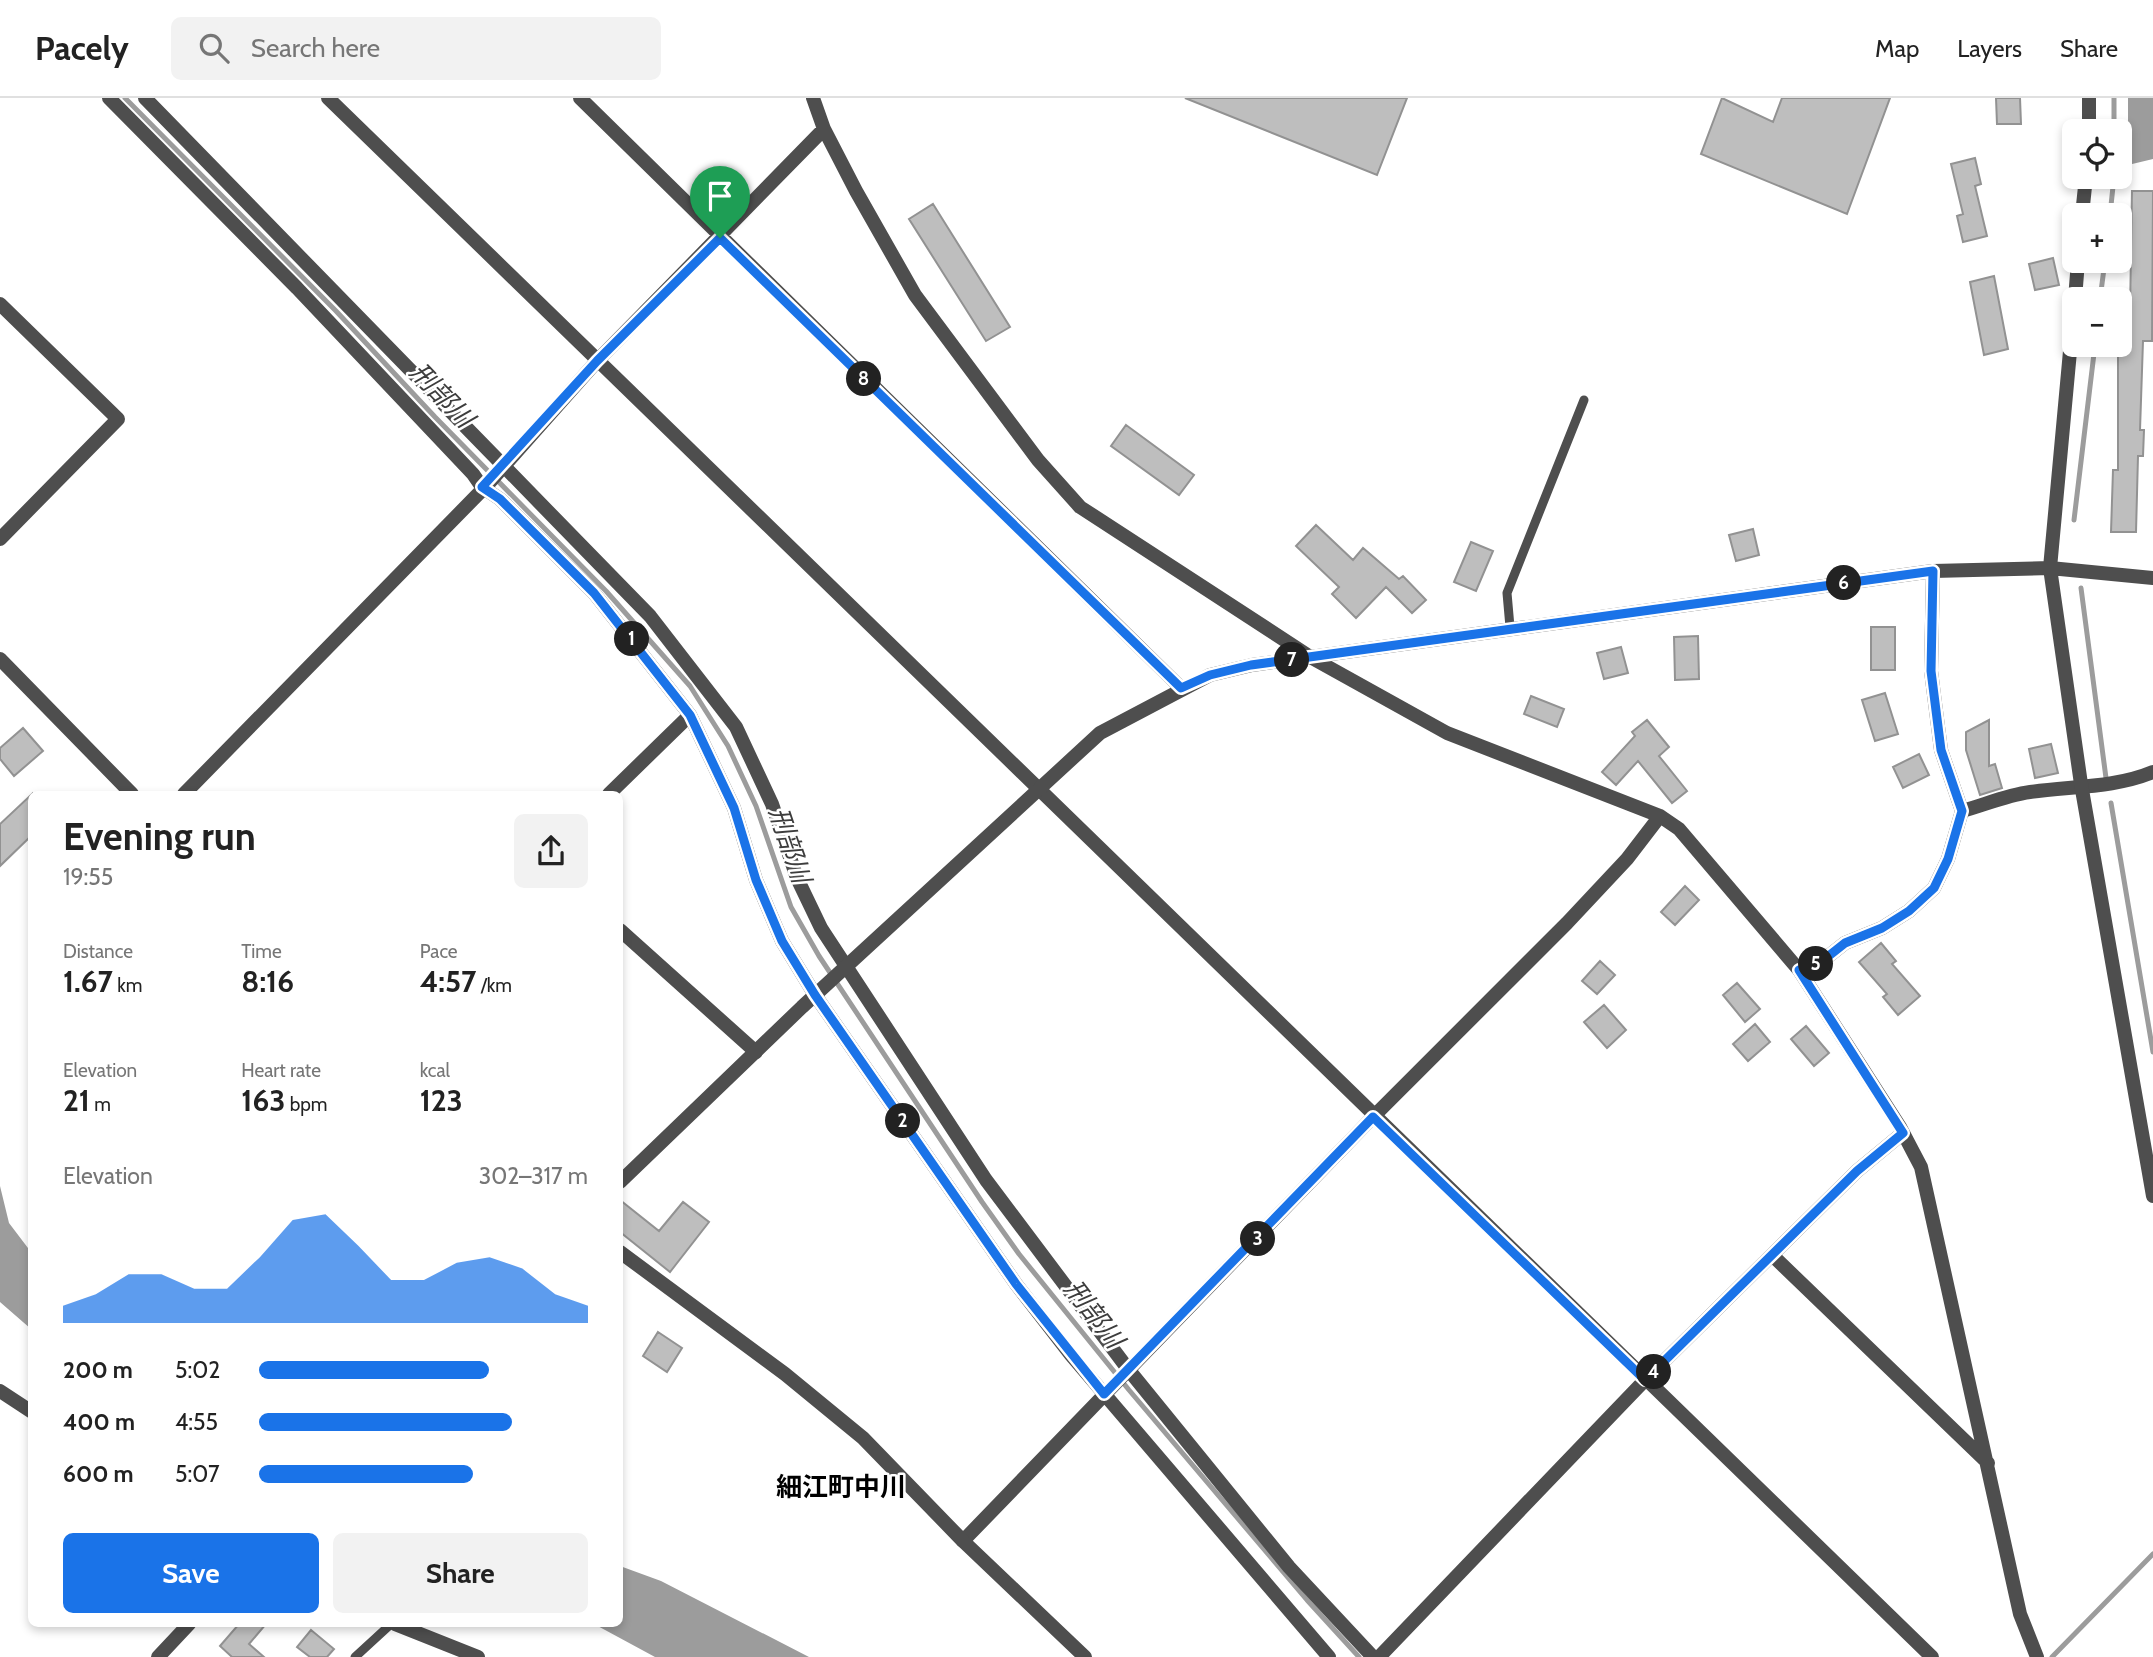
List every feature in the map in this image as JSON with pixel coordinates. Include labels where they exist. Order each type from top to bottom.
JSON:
[{"type":"street","points":[[109,98],[298,288],[473,474],[492,478]]},
{"type":"street","points":[[145,98],[492,478],[650,616],[736,727],[772,804],[797,878],[844,970],[986,1180],[1127,1371],[1289,1567],[1373,1657]]},
{"type":"street","points":[[328,98],[1931,1657]]},
{"type":"street","points":[[580,98],[1181,688]]},
{"type":"street","points":[[813,98],[824,129],[915,295],[1038,460],[1080,507],[1312,658],[1447,733],[1660,816],[1679,829],[1799,970],[1903,1133],[1921,1167],[2020,1614],[2035,1656]]},
{"type":"street","points":[[2089,98],[2089,119]]},
{"type":"street","points":[[187,791],[492,478],[597,361],[824,129]]},
{"type":"street","points":[[0,304],[118,419],[0,539]]},
{"type":"street","points":[[2069,357],[2050,568],[2081,784],[2153,1196]]},
{"type":"street","points":[[492,478],[500,499],[594,593],[690,715],[734,808],[756,880],[782,941],[1016,1284],[1329,1657]]},
{"type":"street","points":[[623,1179],[816,994],[1100,733],[1210,675],[1251,665],[1510,627],[1933,571],[2050,568],[2153,578]]},
{"type":"street","points":[[1799,970],[1821,962],[1845,943],[1882,928],[1909,911],[1934,888],[1948,859],[1962,811],[1941,750],[1931,671],[1933,571]]},
{"type":"street","points":[[0,659],[129,791]]},
{"type":"street","points":[[612,791],[690,715]]},
{"type":"street","points":[[1962,811],[2025,793],[2081,784],[2129,782],[2153,772]]},
{"type":"street","points":[[963,1541],[1239,1259],[1373,1117],[1567,923],[1626,859],[1660,816]]},
{"type":"street","points":[[623,933],[756,1052]]},
{"type":"street","points":[[1379,1657],[1645,1380],[1857,1171],[1903,1133]]},
{"type":"street","points":[[623,1254],[785,1374],[863,1437],[963,1541],[1085,1657]]},
{"type":"street","points":[[1772,1255],[1988,1463]]},
{"type":"street","points":[[0,1391],[28,1409]]},
{"type":"street","points":[[159,1657],[186,1627]]},
{"type":"street","points":[[401,1627],[478,1657]]},
{"type":"lane","points":[[1510,627],[1507,593],[1584,400]]},
{"type":"lane","points":[[355,1657],[390,1627]]},
{"type":"shaded area","points":[[2128,98],[2153,98],[2153,159],[2132,164],[2132,119],[2128,119]]},
{"type":"shaded area","points":[[0,1186],[9,1223],[28,1248],[28,1326],[0,1302]]},
{"type":"shaded area","points":[[623,1567],[661,1581],[809,1657],[655,1657],[600,1627],[623,1627]]},
{"type":"building","points":[[1185,98],[1407,98],[1377,175]]},
{"type":"building","points":[[1722,98],[1773,122],[1782,98],[1890,98],[1847,214],[1701,154]]},
{"type":"building","points":[[1996,98],[2020,98],[2021,124],[1997,124]]},
{"type":"building","points":[[1975,158],[1981,184],[1975,186],[1987,236],[1963,242],[1957,216],[1963,214],[1951,164]]},
{"type":"building","points":[[2132,191],[2153,191],[2152,341],[2143,341],[2140,430],[2144,430],[2143,456],[2138,456],[2136,532],[2111,532],[2113,470],[2118,470],[2118,357],[2132,357]]},
{"type":"building","points":[[933,204],[1010,327],[986,341],[909,219]]},
{"type":"building","points":[[2053,258],[2059,285],[2035,290],[2029,264]]},
{"type":"building","points":[[1994,276],[2008,349],[1984,355],[1970,282]]},
{"type":"building","points":[[1126,425],[1194,475],[1179,495],[1111,446]]},
{"type":"building","points":[[1316,525],[1353,560],[1363,548],[1399,579],[1403,576],[1426,600],[1412,613],[1386,587],[1356,618],[1332,594],[1339,587],[1296,546]]},
{"type":"building","points":[[1753,529],[1759,555],[1736,561],[1729,535]]},
{"type":"building","points":[[1471,542],[1493,551],[1476,591],[1454,582]]},
{"type":"building","points":[[1871,627],[1895,627],[1895,670],[1871,670]]},
{"type":"building","points":[[1698,636],[1699,679],[1675,680],[1674,637]]},
{"type":"building","points":[[1621,647],[1628,673],[1604,679],[1597,653]]},
{"type":"building","points":[[1885,693],[1898,734],[1875,741],[1862,700]]},
{"type":"building","points":[[1531,696],[1564,709],[1557,727],[1524,714]]},
{"type":"building","points":[[1647,720],[1669,747],[1659,756],[1687,791],[1672,803],[1638,761],[1616,785],[1602,772],[1635,736],[1632,732]]},
{"type":"building","points":[[1989,720],[1989,766],[1995,764],[2002,788],[1980,795],[1966,750],[1966,732]]},
{"type":"building","points":[[23,728],[43,751],[14,776],[0,759],[0,748]]},
{"type":"building","points":[[2051,744],[2058,773],[2035,778],[2029,749]]},
{"type":"building","points":[[1919,754],[1929,775],[1903,788],[1893,767]]},
{"type":"building","points":[[28,798],[28,839],[0,866],[0,824]]},
{"type":"building","points":[[1685,886],[1699,900],[1675,925],[1661,912]]},
{"type":"building","points":[[1881,943],[1896,961],[1892,964],[1920,996],[1898,1015],[1883,997],[1887,994],[1859,962]]},
{"type":"building","points":[[1600,961],[1615,975],[1597,994],[1582,981]]},
{"type":"building","points":[[1737,983],[1760,1009],[1745,1022],[1723,995]]},
{"type":"building","points":[[1604,1005],[1626,1030],[1607,1048],[1584,1022]]},
{"type":"building","points":[[1755,1024],[1770,1042],[1748,1061],[1733,1044]]},
{"type":"building","points":[[1806,1026],[1829,1053],[1814,1066],[1791,1039]]},
{"type":"building","points":[[623,1202],[659,1231],[683,1202],[709,1222],[670,1272],[623,1234]]},
{"type":"building","points":[[658,1332],[682,1348],[667,1372],[643,1356]]},
{"type":"building","points":[[236,1627],[263,1627],[249,1644],[264,1657],[232,1657],[220,1646]]},
{"type":"building","points":[[311,1630],[334,1649],[327,1657],[310,1657],[297,1647]]},
{"type":"waterway","name":"刑部川","points":[[125,98],[336,311],[435,417],[606,591],[690,686],[728,746],[756,806],[791,907],[819,956],[982,1202],[1019,1254],[1129,1390],[1307,1600],[1359,1657]]},
{"type":"waterway","points":[[2114,98],[2114,119]]},
{"type":"waterway","points":[[2111,203],[2113,189]]},
{"type":"waterway","points":[[2102,287],[2103,273]]},
{"type":"waterway","points":[[2074,520],[2094,357]]},
{"type":"waterway","points":[[2081,588],[2106,778]]},
{"type":"waterway","points":[[2111,803],[2153,1052]]},
{"type":"waterway","points":[[2052,1657],[2153,1554]]},
{"type":"district","name":"細江町中川","points":[[841,1487]]},
{"type":"route","points":[[720,238],[1181,688],[1210,675],[1251,665],[1510,627],[1933,571],[1931,671],[1941,750],[1962,811],[1948,859],[1934,888],[1909,911],[1882,928],[1845,943],[1821,962],[1799,970],[1903,1133],[1857,1171],[1645,1380],[1373,1117],[1239,1259],[1104,1394],[1016,1284],[815,995],[782,941],[756,880],[734,808],[690,715],[594,593],[500,499],[482,487],[489,483],[597,361],[720,238]]}]
